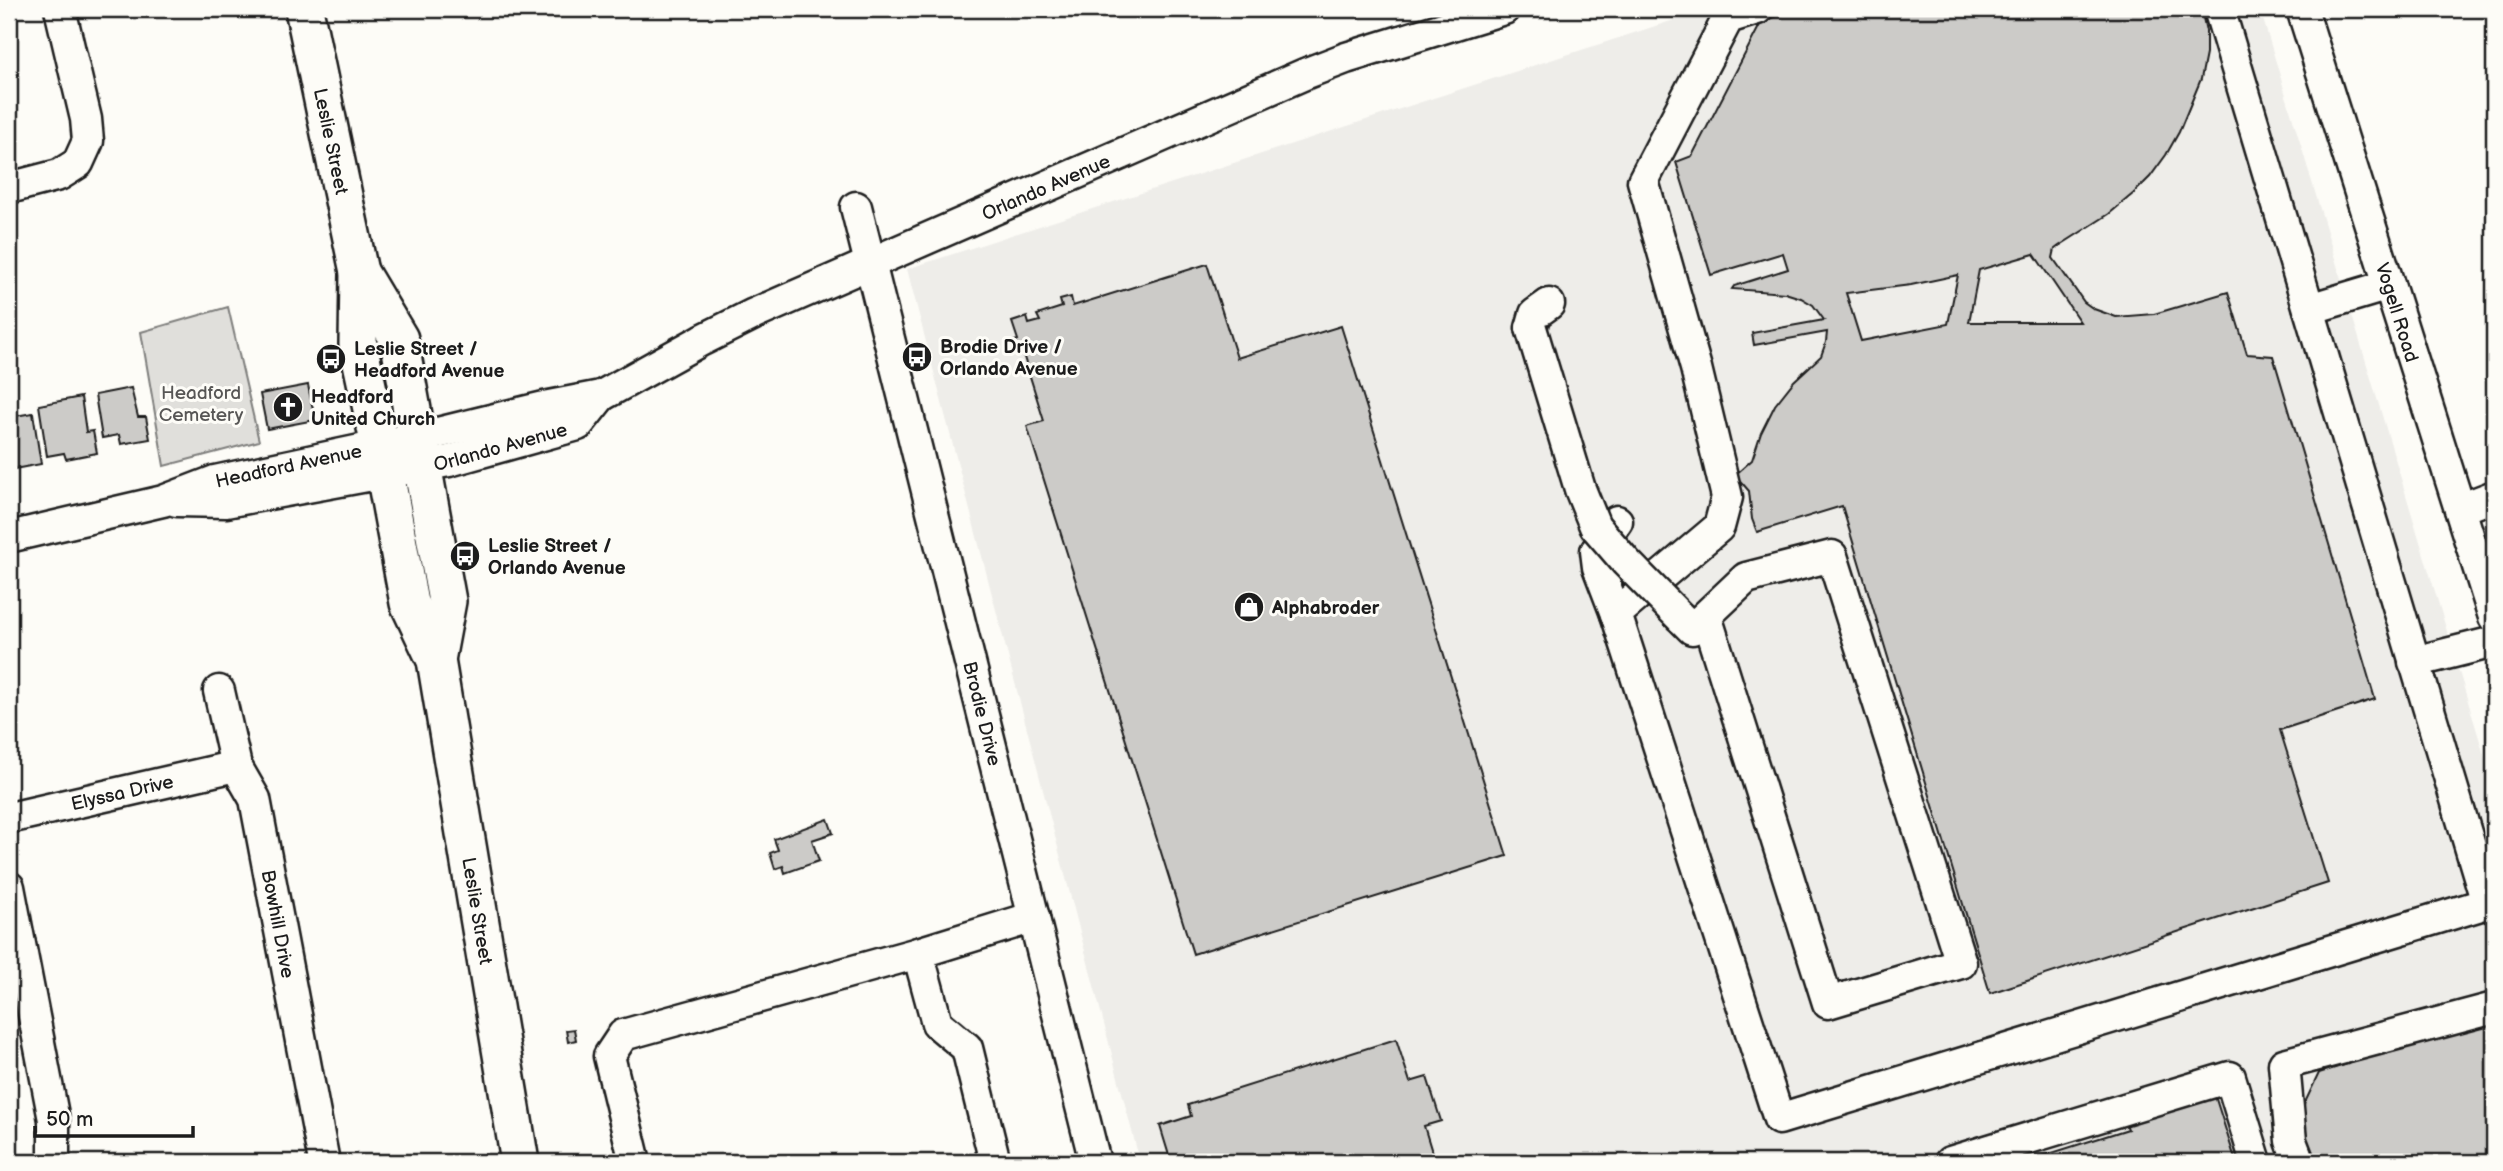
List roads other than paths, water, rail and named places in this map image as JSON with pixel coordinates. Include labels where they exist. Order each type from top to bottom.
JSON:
[{"type":"main road","name":"Leslie Street","points":[[304,9],[359,272],[358,344],[383,460],[409,603],[436,660],[520,1162]]},
{"type":"main road","name":"Leslie Street","points":[[359,272],[399,339],[447,601],[436,660]]},
{"type":"street","points":[[9,188],[59,175],[78,163],[88,141],[86,119],[60,9]]},
{"type":"street","name":"Orlando Avenue","points":[[383,460],[578,425],[601,396],[702,340],[870,263],[1346,58],[1504,9]]},
{"type":"street","points":[[1626,606],[1719,527],[1727,497],[1696,368],[1643,181],[1728,18],[1757,9]]},
{"type":"street","points":[[1617,521],[1596,551],[1626,606],[1779,1119],[2491,902],[2414,662],[2219,9]]},
{"type":"street","name":"Vogell Road","points":[[2302,9],[2494,617]]},
{"type":"street","name":"Brodie Drive","points":[[856,207],[1095,1162]]},
{"type":"street","points":[[2309,309],[2389,285]]},
{"type":"street","points":[[1549,304],[1535,314],[1531,328],[1580,489],[1595,526],[1626,562],[1693,617],[1828,1003],[1961,963],[1832,556],[1746,578],[1693,617]]},
{"type":"street","name":"Headford Avenue","points":[[9,537],[163,501],[215,481],[383,460]]},
{"type":"street","points":[[2460,509],[2494,496]]},
{"type":"street","points":[[2414,662],[2494,642]]},
{"type":"street","name":"Bowhill Drive","points":[[219,691],[236,766],[255,799],[324,1162]]},
{"type":"street","name":"Elyssa Drive","points":[[9,818],[236,766]]},
{"type":"street","points":[[9,887],[54,1120],[54,1162]]},
{"type":"street","points":[[635,1162],[609,1056],[623,1035],[918,953],[1034,916]]},
{"type":"street","points":[[918,953],[937,1023],[967,1048],[995,1162]]},
{"type":"street","points":[[2299,1162],[2291,1141],[2284,1064],[2494,1008]]},
{"type":"street","points":[[1950,1162],[2230,1077],[2256,1162]]},
{"type":"place","name":"Brodie Drive / Orlando Avenue","points":[[917,357]]},
{"type":"place","name":"Leslie Street / Headford Avenue","points":[[331,359]]},
{"type":"place","name":"Headford United Church","points":[[288,407]]},
{"type":"place","name":"Leslie Street / Orlando Avenue","points":[[465,556]]},
{"type":"place","name":"Alphabroder","points":[[1249,607]]},
{"type":"park label","name":"Headford Cemetery","points":[[201,403]]}]
